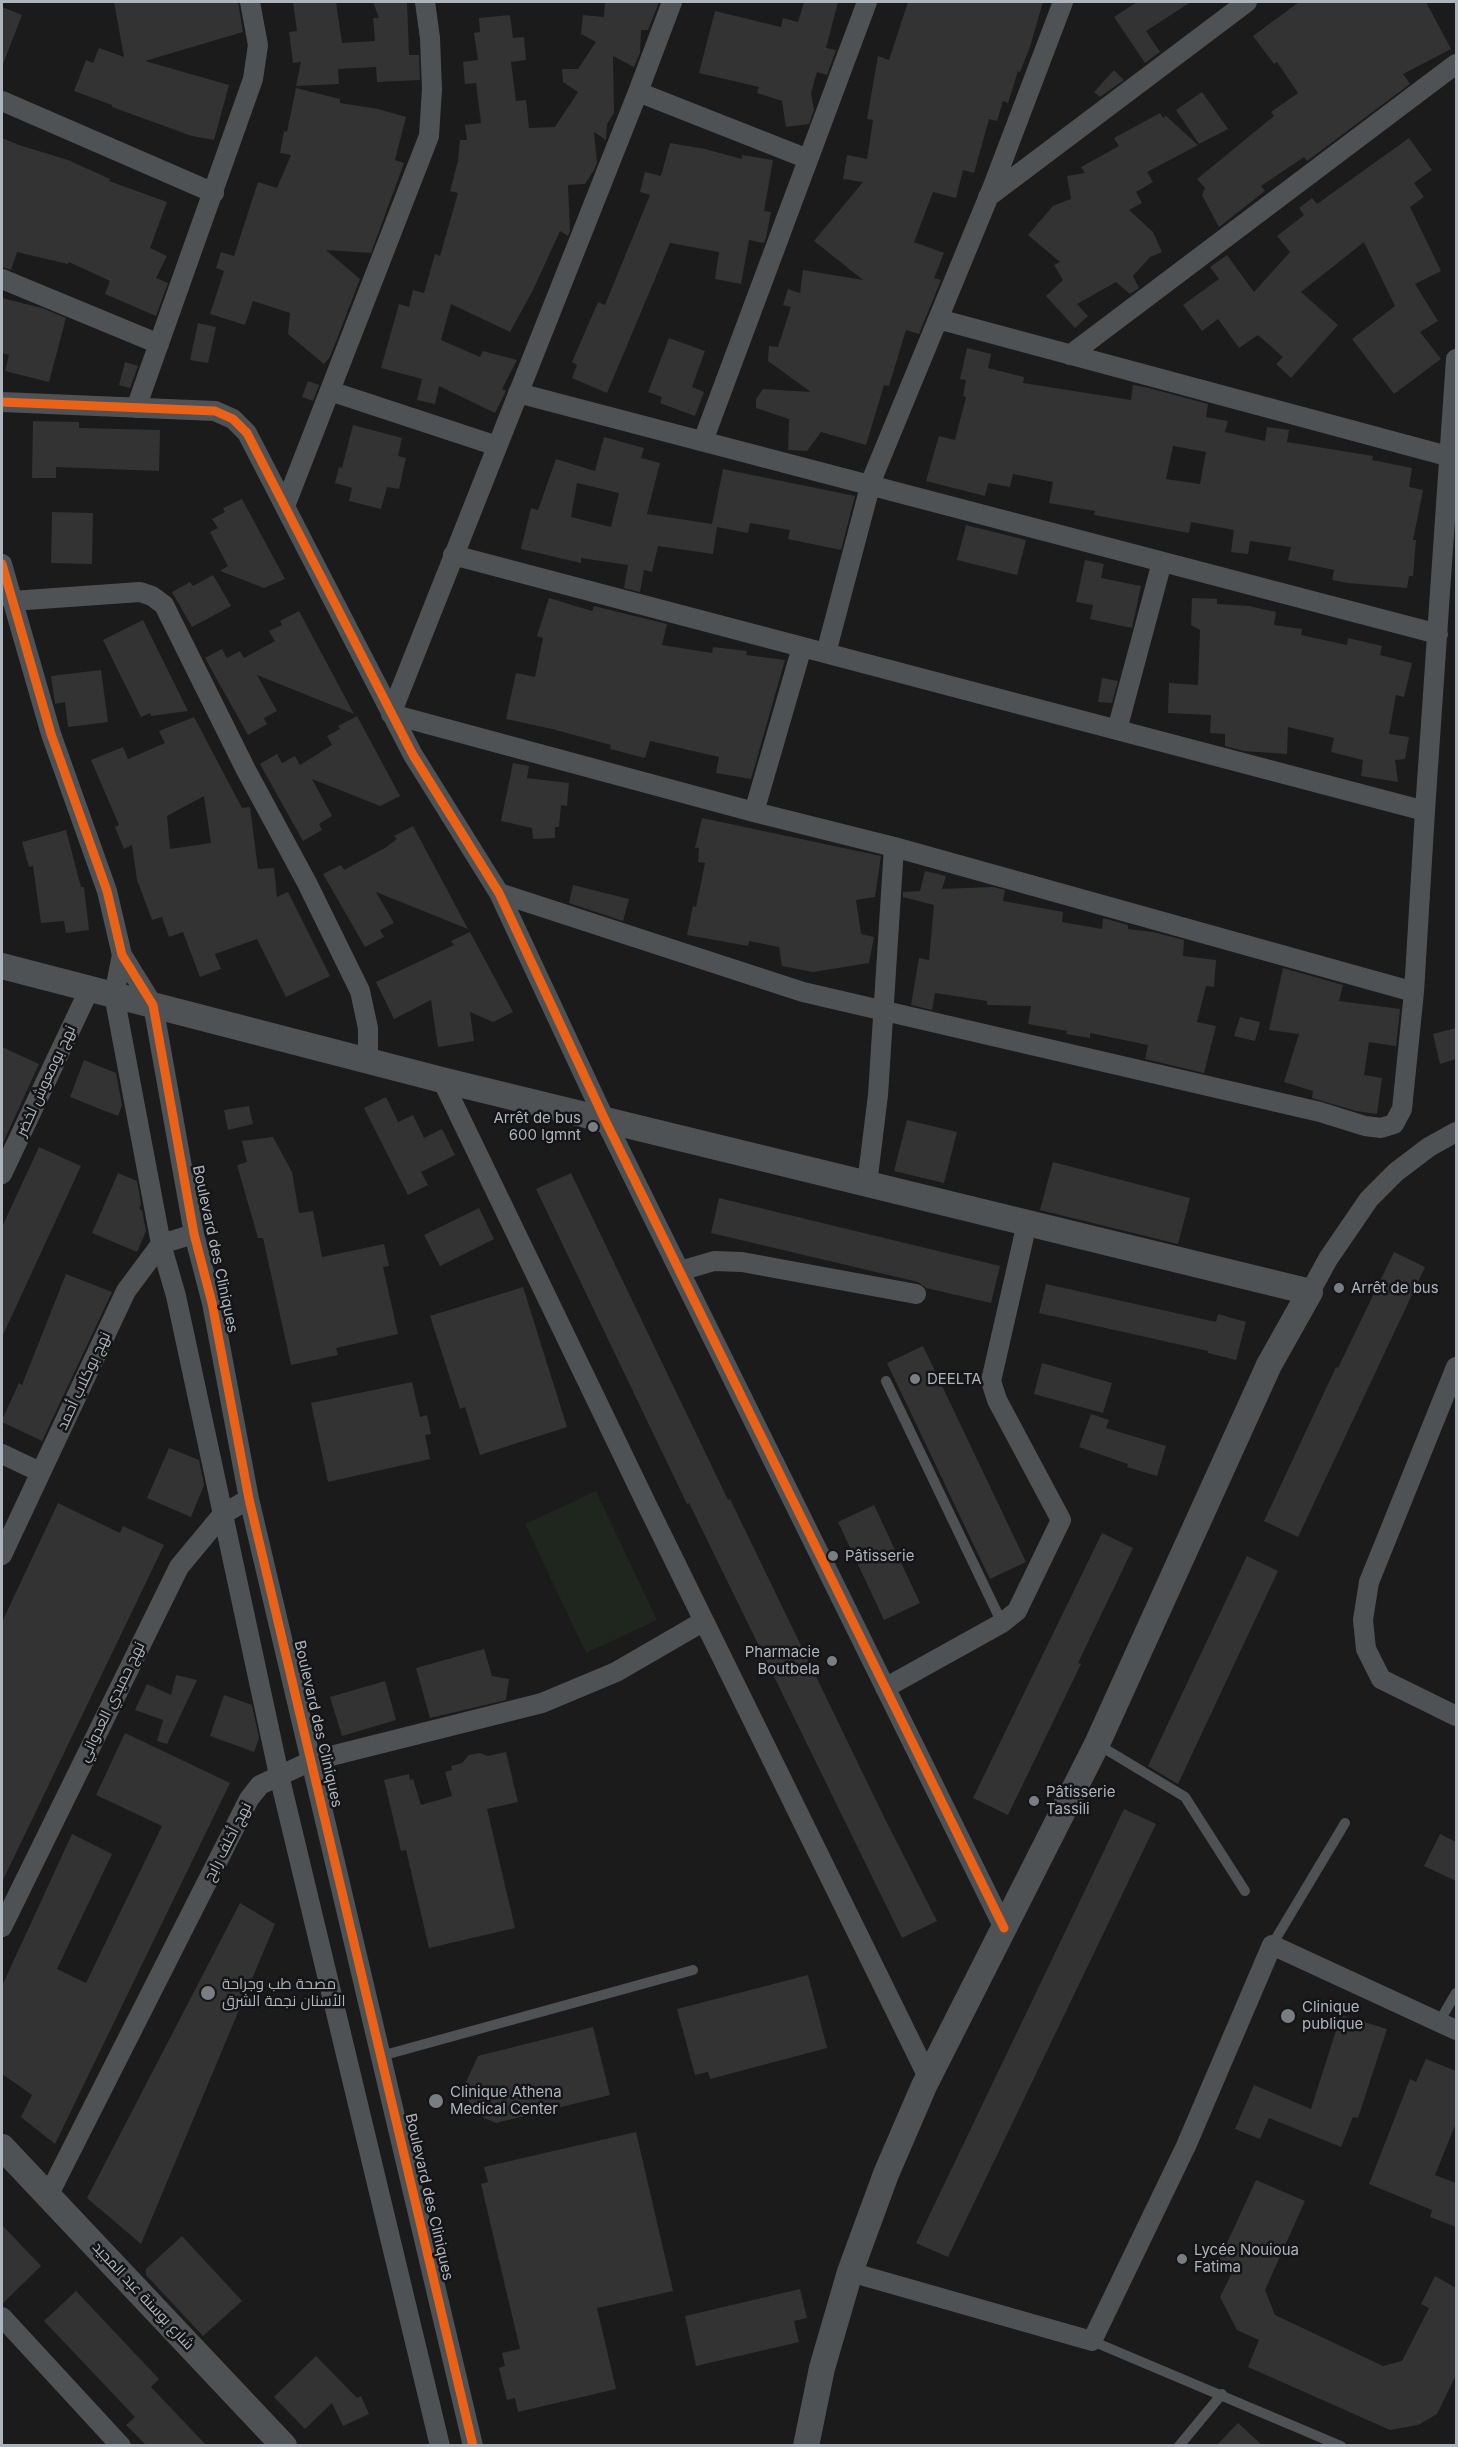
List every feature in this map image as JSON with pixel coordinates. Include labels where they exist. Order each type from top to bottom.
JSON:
[{"type":"street","points":[[136,408],[253,79],[258,45],[250,2]]},
{"type":"street","points":[[285,506],[429,136],[432,89],[430,38],[425,2]]},
{"type":"street","points":[[391,714],[672,2]]},
{"type":"street","points":[[703,441],[867,2]]},
{"type":"street","points":[[826,653],[870,486],[988,197],[1063,2]]},
{"type":"street","points":[[988,197],[1247,2]]},
{"type":"street","points":[[1070,355],[1456,64]]},
{"type":"street","points":[[638,93],[808,159]]},
{"type":"street","points":[[2,101],[214,193]]},
{"type":"street","points":[[2,279],[159,344]]},
{"type":"street","points":[[938,319],[1451,457]]},
{"type":"street","points":[[499,893],[803,992],[1320,1112],[1365,1126],[1381,1128],[1394,1124],[1402,1109],[1414,992],[1456,359]]},
{"type":"street","points":[[330,391],[497,446]]},
{"type":"street","points":[[518,393],[1438,634]]},
{"type":"street","points":[[2,402],[215,411],[233,419],[247,433],[412,755],[499,893],[605,1120],[1004,1928]]},
{"type":"street","points":[[453,555],[1425,811]]},
{"type":"street","points":[[1117,730],[1162,562]]},
{"type":"street","points":[[2,564],[51,734],[107,891],[122,955],[153,1005]]},
{"type":"street","points":[[12,601],[140,592],[152,596],[164,605],[360,991],[368,1028],[368,1061]]},
{"type":"street","points":[[754,812],[802,647]]},
{"type":"street","points":[[391,714],[754,812],[894,847],[1414,992]]},
{"type":"street","points":[[867,1184],[878,1095],[894,847]]},
{"type":"street","points":[[122,955],[102,992],[161,1244],[176,1296],[279,1775],[440,2445]]},
{"type":"street","points":[[2,966],[442,1080],[1310,1292]]},
{"type":"street","name":"نهج بومعوش لخضر","points":[[2,1174],[102,992]]},
{"type":"street","name":"Boulevard des Cliniques","points":[[153,1005],[194,1234],[212,1303],[249,1499],[473,2445]]},
{"type":"street","points":[[442,1080],[704,1622],[928,2077]]},
{"type":"street","points":[[806,2445],[822,2368],[850,2272],[886,2174],[928,2077],[1097,1744],[1269,1365],[1328,1259],[1369,1199],[1396,1172],[1429,1147],[1456,1132]]},
{"type":"street","points":[[885,1688],[1002,1623],[1017,1611],[1061,1520],[997,1400],[991,1381],[1027,1223]]},
{"type":"street","points":[[161,1244],[194,1234]]},
{"type":"street","name":"نهج بوكلاب أحمد","points":[[2,1555],[126,1291],[161,1244]]},
{"type":"street","points":[[680,1271],[714,1261],[742,1262],[916,1294]]},
{"type":"street","points":[[1456,1367],[1369,1582],[1363,1620],[1366,1649],[1381,1679],[1456,1716]]},
{"type":"street","points":[[2,1454],[40,1472]]},
{"type":"street","name":"نهج حميدي العدواني","points":[[2,1927],[179,1567],[223,1514],[249,1499]]},
{"type":"street","name":"نهج أخلف رابح","points":[[48,2196],[249,1799],[260,1785],[311,1761],[542,1703],[616,1672],[704,1622]]},
{"type":"street","points":[[850,2272],[1092,2342],[1186,2146],[1272,1945],[1448,2026]]},
{"type":"street","name":"شارع بوسنة عبد المجيد","points":[[2,2147],[284,2445]]},
{"type":"street","points":[[2,2316],[121,2445]]},
{"type":"lane","points":[[886,1381],[1002,1623]]},
{"type":"lane","points":[[1097,1744],[1185,1797],[1245,1891]]},
{"type":"lane","points":[[1272,1945],[1345,1822]]},
{"type":"lane","points":[[381,2056],[693,1970]]},
{"type":"lane","points":[[1448,2026],[1456,1993]]},
{"type":"lane","points":[[1092,2342],[1341,2445]]},
{"type":"lane","points":[[1179,2445],[1222,2394]]},
{"type":"shaded area","points":[[596,1491],[657,1620],[586,1653],[525,1524]]},
{"type":"building","points":[[114,2],[238,2],[243,32],[145,61],[229,85],[214,140],[192,136],[74,91],[86,60],[93,63],[99,48],[124,57]]},
{"type":"building","points":[[293,2],[336,2],[342,43],[375,41],[373,18],[379,18],[373,2],[407,2],[409,55],[419,55],[420,80],[377,82],[376,67],[338,69],[339,84],[296,86],[301,62],[293,63],[289,32],[297,31]]},
{"type":"building","points":[[605,2],[659,2],[648,30],[641,30],[640,53],[634,67],[613,56],[614,113],[607,124],[606,140],[594,132],[597,163],[594,170],[585,184],[568,185],[570,231],[568,236],[560,231],[533,290],[510,332],[451,304],[441,340],[480,357],[483,351],[517,360],[502,389],[506,391],[495,413],[439,386],[435,404],[417,400],[422,379],[381,368],[399,304],[409,307],[413,290],[424,293],[435,254],[440,256],[458,193],[450,191],[458,161],[460,140],[467,140],[465,125],[481,123],[476,83],[465,84],[463,62],[478,60],[474,33],[480,32],[479,18],[510,15],[513,38],[524,37],[526,60],[511,62],[516,101],[526,100],[529,128],[555,127],[578,92],[563,82],[562,69],[578,69],[596,42],[581,34],[583,15],[604,17]]},
{"type":"building","points":[[804,2],[838,2],[826,48],[836,50],[827,75],[817,72],[811,93],[814,110],[809,124],[786,127],[782,101],[757,93],[759,87],[699,73],[715,11],[781,27],[783,18],[798,22]]},
{"type":"building","points":[[908,2],[1043,2],[1030,47],[1020,72],[1018,71],[1008,103],[1003,101],[997,121],[989,119],[974,173],[963,170],[956,198],[933,192],[914,242],[944,253],[934,278],[941,280],[919,334],[906,330],[889,386],[884,385],[866,445],[821,432],[807,451],[788,450],[789,419],[756,408],[756,399],[763,389],[811,392],[768,361],[769,346],[778,347],[791,307],[783,305],[788,289],[800,293],[803,270],[863,280],[814,241],[863,182],[843,179],[847,155],[867,159],[873,120],[867,119],[878,56],[889,60]]},
{"type":"building","points":[[1137,2],[1191,2],[1146,31],[1160,52],[1145,63],[1114,17]]},
{"type":"building","points":[[1299,2],[1426,2],[1451,49],[1403,74],[1410,84],[1307,161],[1304,157],[1261,186],[1265,191],[1219,227],[1202,195],[1205,188],[1197,179],[1274,116],[1271,112],[1298,93],[1277,62],[1274,64],[1253,36]]},
{"type":"building","points":[[2,7],[22,15],[3,64],[2,64]]},
{"type":"building","points":[[1114,70],[1124,80],[1100,97],[1094,92]]},
{"type":"building","points":[[296,88],[340,99],[340,103],[378,109],[406,117],[395,160],[404,163],[371,253],[326,250],[360,279],[330,357],[324,364],[288,334],[290,313],[253,301],[245,325],[210,314],[224,271],[216,268],[221,252],[234,256],[258,182],[277,188],[291,155],[280,153]]},
{"type":"building","points":[[1202,92],[1228,129],[1199,144],[1176,110]]},
{"type":"building","points":[[1160,113],[1163,118],[1166,116],[1198,145],[1147,172],[1153,182],[1136,192],[1142,203],[1129,210],[1153,232],[1162,252],[1150,257],[1133,276],[1139,288],[1130,294],[1116,282],[1077,304],[1088,316],[1075,328],[1046,296],[1063,280],[1054,265],[1060,262],[1028,235],[1053,206],[1071,199],[1067,176],[1085,173],[1081,167],[1119,146],[1114,138]]},
{"type":"building","points":[[2,138],[68,160],[110,179],[109,181],[167,202],[150,248],[167,256],[156,278],[168,283],[156,316],[105,294],[110,281],[69,262],[68,264],[17,252],[11,270],[2,267]]},
{"type":"building","points":[[1409,138],[1432,170],[1414,183],[1424,197],[1410,207],[1441,271],[1415,284],[1438,321],[1420,332],[1441,359],[1394,394],[1352,339],[1395,306],[1364,242],[1301,292],[1338,325],[1291,378],[1276,364],[1283,357],[1258,335],[1239,348],[1218,319],[1202,331],[1183,305],[1219,279],[1210,267],[1227,255],[1254,292],[1290,252],[1277,236],[1304,215],[1299,208],[1312,198],[1317,204]]},
{"type":"building","points":[[670,143],[742,159],[742,155],[773,160],[764,211],[771,212],[766,238],[764,243],[749,240],[741,284],[715,279],[719,252],[670,243],[607,393],[572,378],[577,365],[572,362],[598,302],[605,305],[650,195],[640,192],[645,172],[661,176]]},
{"type":"building","points":[[2,298],[42,308],[66,318],[49,382],[5,371],[9,355],[2,353]]},
{"type":"building","points":[[198,323],[216,327],[208,363],[190,360]]},
{"type":"building","points":[[669,338],[705,351],[692,387],[704,392],[695,416],[660,403],[662,397],[648,392]]},
{"type":"building","points":[[967,348],[991,354],[988,368],[1024,377],[1023,383],[1131,400],[1133,385],[1149,388],[1208,404],[1206,417],[1228,421],[1225,432],[1265,441],[1267,427],[1289,430],[1287,442],[1373,456],[1372,460],[1412,468],[1409,487],[1423,490],[1413,540],[1416,540],[1413,576],[1409,576],[1407,588],[1332,580],[1334,570],[1288,560],[1291,547],[1250,541],[1248,554],[1231,552],[1234,530],[1191,522],[1189,533],[1094,515],[1095,511],[1049,503],[1053,482],[1013,474],[1010,487],[988,483],[985,496],[926,481],[939,436],[955,440],[966,397],[963,396],[966,380],[960,379]],"holes":[[[1173,446],[1206,452],[1200,484],[1166,479]]]},
{"type":"building","points":[[125,362],[138,366],[130,388],[119,385]]},
{"type":"building","points":[[308,381],[319,385],[313,401],[302,397]]},
{"type":"building","points":[[33,421],[79,422],[79,428],[160,430],[159,471],[56,467],[56,478],[32,478]]},
{"type":"building","points":[[353,425],[402,438],[398,456],[406,458],[399,489],[387,487],[381,509],[349,501],[352,488],[335,483],[339,467],[342,468]]},
{"type":"building","points":[[604,437],[644,448],[641,458],[660,463],[647,514],[712,524],[723,469],[855,496],[841,550],[788,539],[790,530],[750,523],[748,533],[717,527],[713,554],[658,546],[652,572],[644,570],[640,592],[624,588],[628,565],[581,558],[581,563],[521,549],[531,508],[538,510],[556,459],[595,471]],"holes":[[[577,483],[619,493],[611,527],[571,517]]]},
{"type":"building","points":[[242,499],[285,579],[264,588],[220,571],[228,566],[210,532],[218,528],[212,519],[225,512],[223,508]]},
{"type":"building","points":[[52,512],[93,513],[92,564],[51,563]]},
{"type":"building","points":[[966,525],[1026,540],[1017,575],[957,560]]},
{"type":"building","points":[[1085,560],[1104,564],[1101,578],[1141,586],[1132,628],[1090,619],[1093,605],[1076,602]]},
{"type":"building","points":[[213,575],[231,606],[192,627],[172,592],[190,582],[193,586]]},
{"type":"building","points":[[549,598],[592,611],[594,606],[667,624],[662,645],[712,653],[713,647],[747,651],[746,655],[785,660],[751,779],[716,773],[719,757],[650,741],[645,758],[610,749],[611,745],[506,719],[516,673],[535,677],[543,638],[537,636]]},
{"type":"building","points":[[1192,598],[1217,599],[1217,604],[1249,606],[1276,612],[1274,625],[1302,629],[1301,635],[1347,645],[1348,638],[1382,646],[1380,655],[1412,663],[1404,697],[1396,695],[1389,734],[1409,737],[1405,759],[1395,760],[1398,782],[1361,776],[1363,760],[1331,752],[1334,738],[1288,727],[1287,754],[1244,751],[1225,746],[1225,734],[1210,733],[1211,715],[1168,713],[1169,683],[1198,685],[1200,630],[1191,625]]},
{"type":"building","points":[[299,611],[354,714],[257,675],[277,711],[264,718],[267,724],[248,735],[205,658],[222,649],[227,658],[240,651],[244,658],[275,641],[269,631],[282,625],[280,621]]},
{"type":"building","points":[[143,620],[188,711],[151,716],[150,713],[141,717],[103,640]]},
{"type":"building","points":[[101,670],[108,722],[68,727],[65,702],[55,704],[51,676]]},
{"type":"building","points":[[1102,678],[1118,681],[1112,703],[1098,702]]},
{"type":"building","points":[[357,716],[400,796],[380,806],[312,779],[332,816],[319,824],[322,830],[303,841],[260,764],[277,754],[282,763],[295,756],[300,765],[332,745],[327,736],[340,729],[338,726]]},
{"type":"building","points":[[194,717],[242,808],[250,807],[258,869],[274,868],[277,897],[288,892],[330,976],[286,997],[257,939],[215,954],[221,969],[200,977],[183,932],[169,937],[162,917],[152,920],[137,880],[132,845],[124,849],[115,827],[119,825],[91,760],[123,747],[128,759],[165,743],[159,731]],"holes":[[[204,796],[211,843],[170,849],[167,816]]]},
{"type":"building","points":[[513,763],[529,766],[527,778],[569,783],[567,806],[561,805],[559,827],[555,827],[555,838],[533,839],[532,828],[501,821]]},
{"type":"building","points":[[702,818],[881,856],[875,897],[856,900],[861,934],[874,937],[869,963],[813,972],[782,966],[779,947],[749,941],[748,946],[687,935],[693,906],[696,907],[705,863],[698,862],[699,848],[695,848]]},
{"type":"building","points":[[413,826],[468,929],[376,892],[394,923],[380,930],[384,937],[365,947],[323,874],[341,865],[344,870],[385,848],[397,839],[394,836]]},
{"type":"building","points":[[66,830],[81,887],[84,887],[89,930],[66,933],[64,921],[41,923],[33,866],[29,867],[22,842]]},
{"type":"building","points":[[925,871],[946,876],[942,889],[993,887],[1005,890],[1003,901],[1063,912],[1062,922],[1102,929],[1103,918],[1128,925],[1128,929],[1153,932],[1184,940],[1183,956],[1216,960],[1214,987],[1206,986],[1197,1022],[1216,1026],[1204,1073],[1145,1059],[1148,1045],[1090,1033],[1090,1038],[1066,1034],[1067,1031],[1028,1024],[1031,1006],[987,1005],[987,1001],[935,993],[932,1010],[911,1005],[919,958],[929,960],[934,905],[903,897],[903,892],[920,891]]},
{"type":"building","points":[[573,885],[629,899],[623,921],[569,903]]},
{"type":"building","points":[[470,932],[513,1012],[493,1022],[470,1012],[474,1041],[438,1047],[431,1000],[394,1019],[376,982],[454,945],[451,941]]},
{"type":"building","points":[[1283,968],[1343,985],[1339,1001],[1400,1009],[1396,1046],[1369,1042],[1364,1075],[1382,1078],[1377,1114],[1356,1111],[1312,1098],[1313,1091],[1284,1082],[1299,1034],[1269,1030]]},
{"type":"building","points":[[1240,1017],[1260,1022],[1255,1041],[1234,1036]]},
{"type":"building","points":[[1456,1028],[1456,1059],[1440,1064],[1433,1034]]},
{"type":"building","points":[[2,1047],[39,1064],[2,1145]]},
{"type":"building","points":[[84,1060],[116,1073],[122,1105],[118,1116],[70,1097]]},
{"type":"building","points":[[386,1097],[398,1122],[413,1115],[424,1138],[442,1129],[455,1155],[421,1172],[428,1185],[408,1195],[364,1108]]},
{"type":"building","points":[[249,1106],[253,1124],[228,1130],[224,1110]]},
{"type":"building","points":[[907,1120],[957,1132],[944,1183],[894,1171]]},
{"type":"building","points":[[273,1137],[292,1172],[299,1213],[313,1211],[322,1257],[384,1244],[389,1266],[383,1267],[398,1334],[336,1348],[338,1355],[291,1365],[263,1238],[258,1238],[237,1165],[247,1162],[242,1141]]},
{"type":"building","points":[[39,1147],[81,1166],[2,1337],[2,1227]]},
{"type":"building","points":[[1053,1162],[1190,1198],[1178,1244],[1040,1210]]},
{"type":"building","points":[[118,1173],[137,1181],[141,1204],[139,1209],[142,1210],[146,1231],[137,1252],[92,1233]]},
{"type":"building","points":[[571,1173],[728,1500],[730,1499],[937,1921],[902,1938],[689,1503],[687,1504],[536,1189]]},
{"type":"building","points":[[719,1198],[1000,1266],[991,1303],[926,1288],[918,1282],[711,1233]]},
{"type":"building","points":[[479,1208],[494,1239],[440,1266],[424,1235]]},
{"type":"building","points":[[1394,1252],[1425,1267],[1298,1537],[1264,1521],[1336,1367],[1338,1368]]},
{"type":"building","points":[[66,1274],[112,1292],[42,1441],[2,1420],[19,1383],[22,1385]]},
{"type":"building","points":[[1046,1284],[1216,1322],[1218,1314],[1246,1322],[1236,1360],[1208,1353],[1208,1351],[1039,1313]]},
{"type":"building","points":[[523,1287],[567,1427],[480,1455],[465,1407],[460,1409],[430,1316]]},
{"type":"building","points":[[923,1346],[1026,1562],[990,1579],[887,1363]]},
{"type":"building","points":[[1042,1363],[1112,1383],[1103,1413],[1034,1394]]},
{"type":"building","points":[[412,1382],[420,1417],[427,1415],[431,1434],[425,1435],[430,1459],[328,1482],[311,1403]]},
{"type":"building","points":[[1091,1414],[1109,1420],[1106,1428],[1166,1446],[1157,1476],[1127,1467],[1128,1464],[1079,1447]]},
{"type":"building","points":[[169,1448],[199,1460],[204,1485],[191,1517],[147,1498]]},
{"type":"building","points":[[58,1503],[120,1533],[123,1526],[164,1545],[2,1882],[2,1622]]},
{"type":"building","points":[[874,1505],[920,1603],[884,1620],[838,1522]]},
{"type":"building","points":[[1102,1533],[1133,1548],[1078,1663],[1081,1664],[1008,1815],[973,1798]]},
{"type":"building","points":[[1247,1556],[1278,1571],[1178,1784],[1148,1766]]},
{"type":"building","points":[[484,1649],[492,1676],[509,1679],[506,1700],[430,1718],[416,1668]]},
{"type":"building","points":[[176,1675],[197,1680],[167,1744],[157,1741],[163,1720],[135,1710],[147,1684],[171,1695]]},
{"type":"building","points":[[385,1681],[396,1720],[342,1736],[330,1697]]},
{"type":"building","points":[[224,1695],[252,1705],[259,1738],[254,1752],[210,1736]]},
{"type":"building","points":[[125,1733],[230,1783],[55,2144],[21,2117],[32,2095],[2,2074],[2,1986],[72,1834],[112,1854],[57,1969],[86,1983],[162,1826],[96,1795]]},
{"type":"building","points":[[506,1752],[518,1802],[487,1809],[515,1928],[429,1948],[406,1850],[401,1851],[384,1780],[409,1774],[410,1780],[413,1779],[421,1805],[452,1796],[445,1772],[452,1770],[451,1766],[462,1763],[469,1755],[480,1753],[488,1756]]},
{"type":"building","points":[[1124,1809],[1156,1824],[948,2257],[916,2243]]},
{"type":"building","points":[[1440,1834],[1456,1842],[1456,1881],[1424,1866]]},
{"type":"building","points":[[240,1903],[275,1924],[141,2244],[87,2198]]},
{"type":"building","points":[[808,1975],[827,2048],[710,2079],[708,2072],[695,2075],[677,2009]]},
{"type":"building","points":[[1341,2015],[1387,2029],[1358,2118],[1353,2117],[1341,2147],[1269,2118],[1260,2139],[1235,2129],[1254,2085],[1311,2109]]},
{"type":"building","points":[[593,2027],[610,2095],[496,2123],[484,2118],[472,2108],[467,2097],[466,2082],[478,2056]]},
{"type":"building","points":[[1426,2059],[1456,2071],[1456,2123],[1435,2175],[1456,2183],[1456,2227],[1430,2217],[1432,2210],[1369,2184],[1410,2079],[1416,2082]]},
{"type":"building","points":[[636,2132],[673,2291],[597,2308],[616,2389],[518,2412],[515,2398],[507,2400],[499,2368],[505,2366],[502,2353],[520,2349],[481,2184],[488,2182],[484,2167]]},
{"type":"building","points":[[1256,2180],[1305,2201],[1265,2290],[1275,2315],[1383,2366],[1402,2361],[1429,2308],[1421,2304],[1435,2276],[1456,2288],[1456,2375],[1437,2414],[1418,2425],[1390,2430],[1248,2367],[1259,2340],[1237,2330],[1220,2297],[1231,2275],[1215,2269]]},
{"type":"building","points":[[2,2225],[41,2266],[2,2304]]},
{"type":"building","points":[[182,2236],[242,2301],[203,2336],[146,2275],[146,2269]]},
{"type":"building","points":[[800,2289],[807,2318],[794,2321],[799,2342],[696,2366],[685,2316]]},
{"type":"building","points":[[76,2291],[159,2379],[151,2387],[206,2445],[146,2445],[126,2425],[135,2417],[44,2321]]},
{"type":"building","points":[[316,2356],[357,2398],[361,2396],[369,2414],[343,2426],[332,2403],[305,2429],[274,2397]]},
{"type":"building","points":[[1238,2423],[1262,2445],[1217,2445]]},
{"type":"cycle path","points":[[2,402],[215,411],[233,419],[247,433],[413,755],[499,893],[605,1120],[1004,1928]]},
{"type":"cycle path","points":[[2,564],[51,734],[107,891],[122,955],[153,1005],[194,1234],[212,1303],[249,1499],[473,2446]]},
{"type":"place","name":"Arrêt de bus 600 lgmnt","points":[[593,1127]]},
{"type":"place","name":"Arrêt de bus","points":[[1339,1288]]},
{"type":"place","name":"DEELTA","points":[[915,1379]]},
{"type":"place","name":"Pâtisserie","points":[[833,1556]]},
{"type":"place","name":"Pharmacie Boutbela","points":[[832,1661]]},
{"type":"place","name":"Pâtisserie Tassili","points":[[1034,1801]]},
{"type":"place","name":"مصحة طب وجراحة الأسنان نجمة الشرق","points":[[208,1993]]},
{"type":"place","name":"Clinique publique","points":[[1288,2016]]},
{"type":"place","name":"Clinique Athena Medical Center","points":[[436,2101]]},
{"type":"place","name":"Lycée Nouioua Fatima","points":[[1182,2259]]}]
